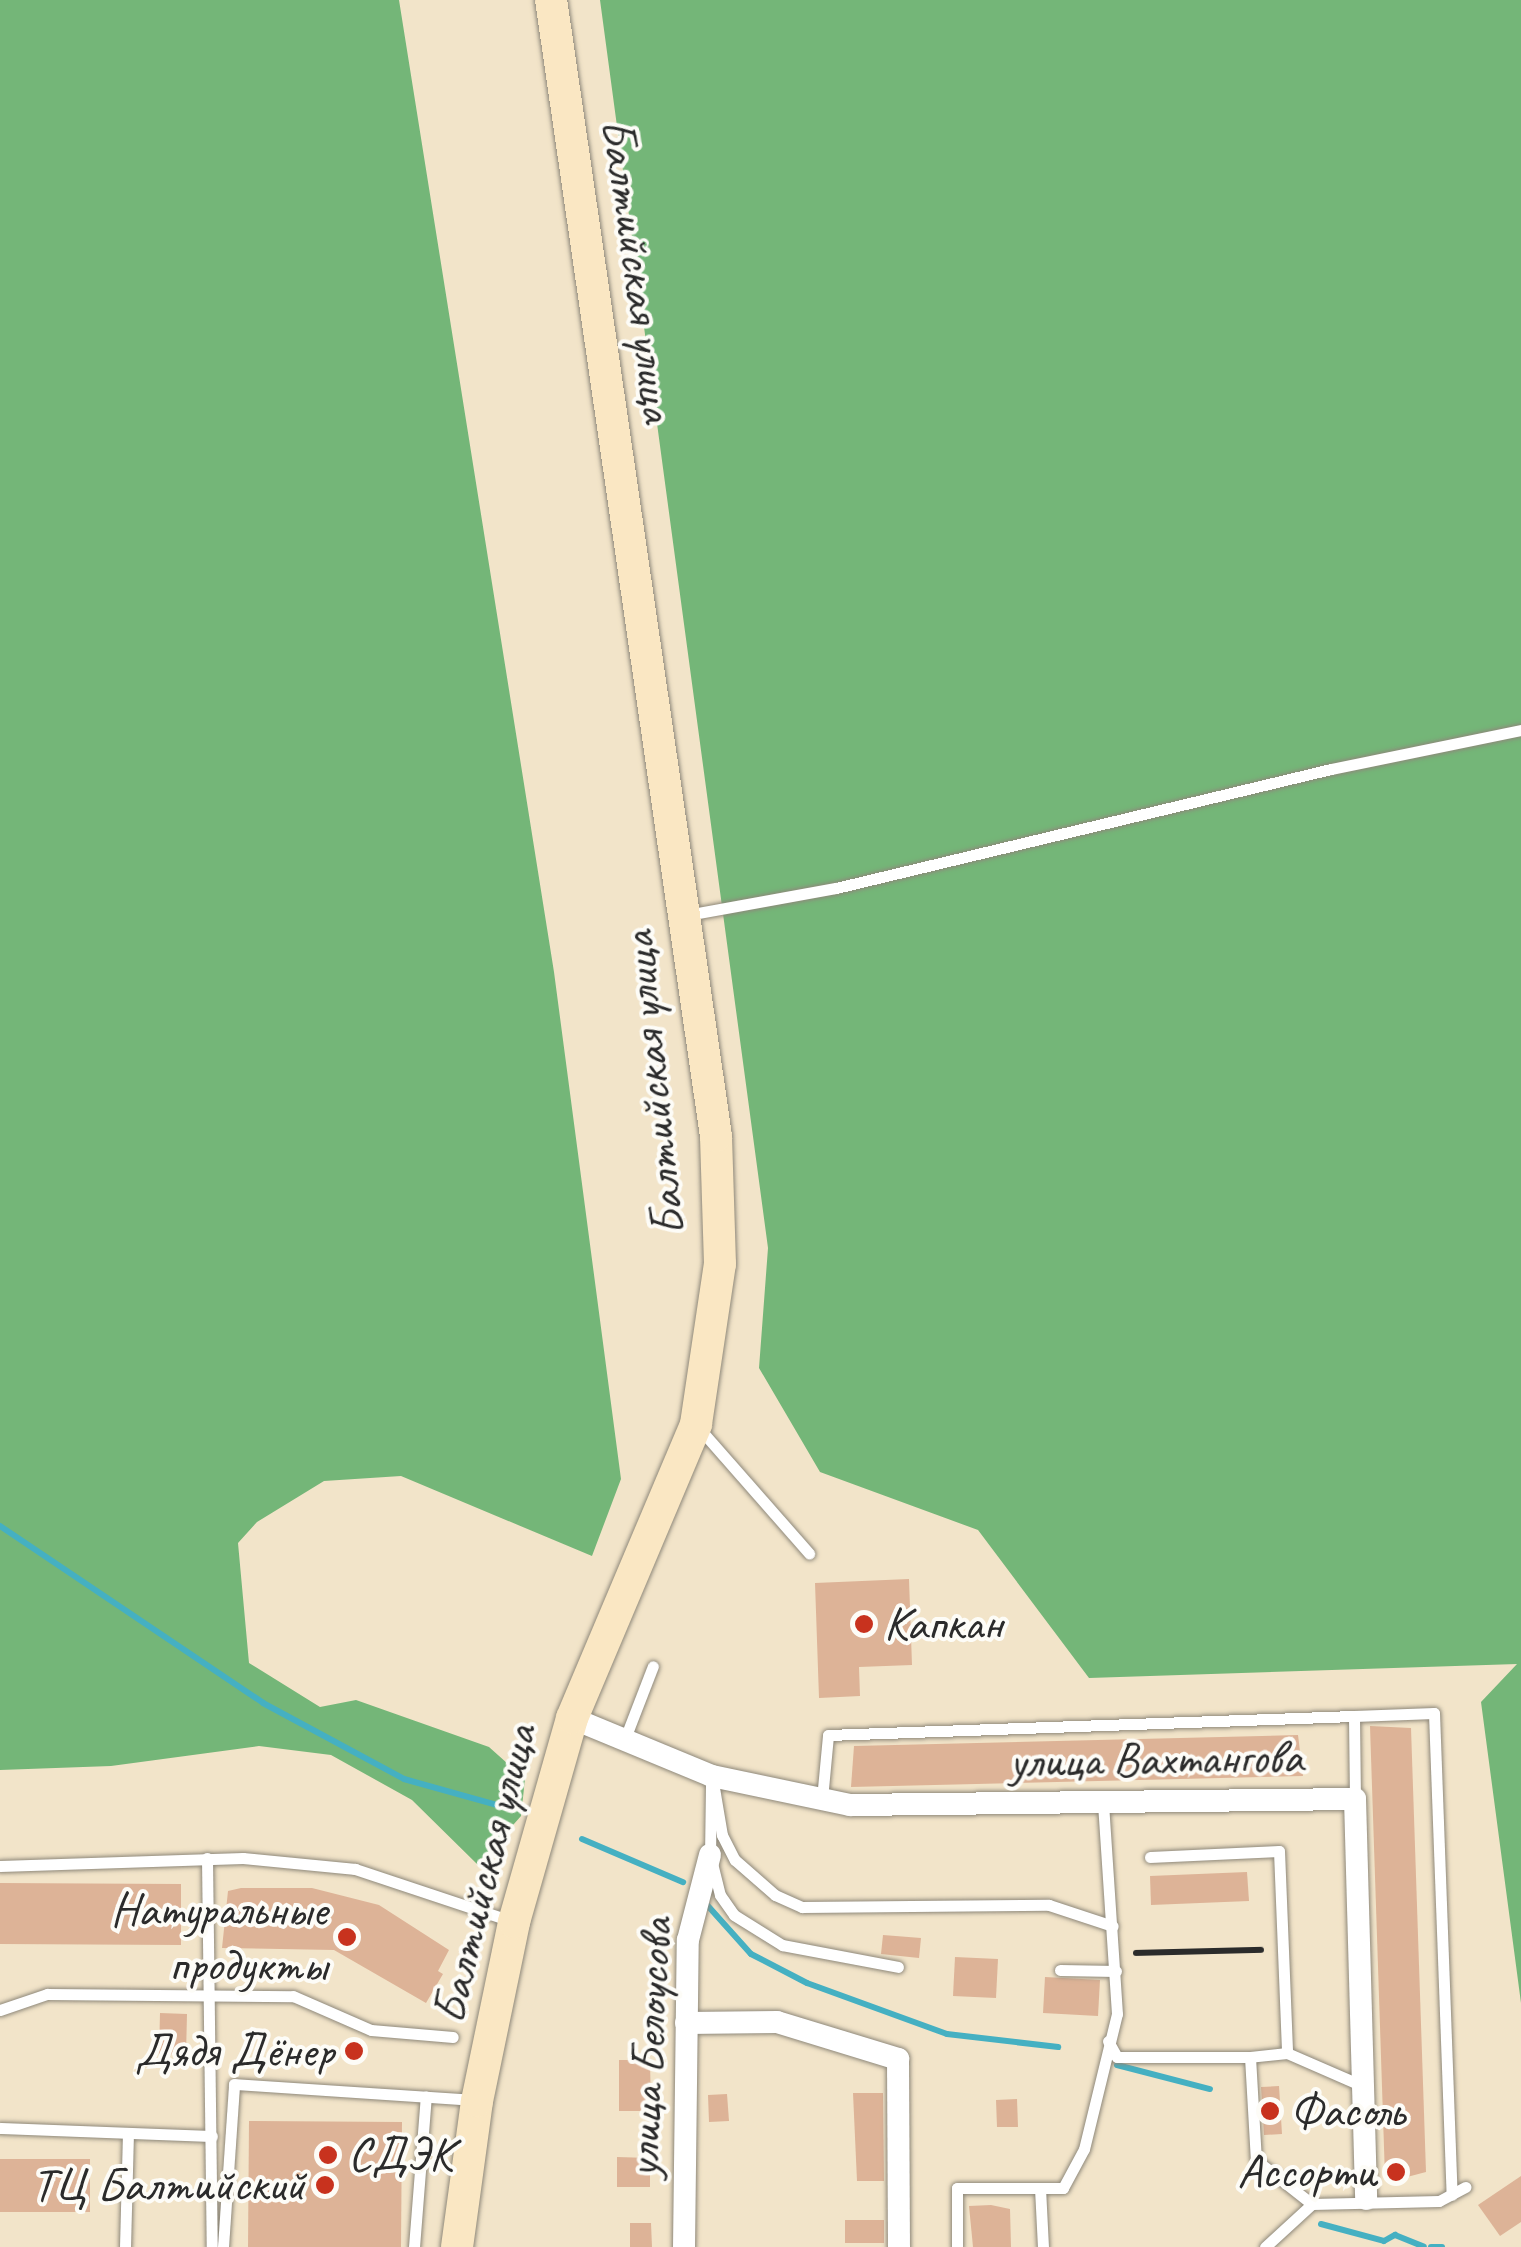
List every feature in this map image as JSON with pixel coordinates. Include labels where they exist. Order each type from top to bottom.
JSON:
[{"type":"main road","name":"Балтийская улица","points":[[457,2247],[477,2101],[514,1922],[572,1718],[696,1424],[720,1264],[716,1136],[551,0]]},
{"type":"street","name":"улица Вахтангова","points":[[572,1718],[712,1776],[850,1805],[1355,1799],[1366,2199]]},
{"type":"street","name":"улица Белоусова","points":[[684,2247],[688,1940],[710,1855]]},
{"type":"street","points":[[686,2024],[776,2022],[890,2056],[901,2068],[900,2247]]},
{"type":"lane","points":[[683,916],[836,888],[1331,769],[1521,730]]},
{"type":"lane","points":[[696,1424],[809,1553]]},
{"type":"lane","points":[[624,1741],[653,1666]]},
{"type":"lane","points":[[822,1799],[828,1734],[1434,1713],[1452,2194]]},
{"type":"lane","points":[[1354,1716],[1355,1799]]},
{"type":"lane","points":[[712,1776],[710,1855],[720,1894],[754,1932],[816,1954],[898,1967]]},
{"type":"lane","points":[[712,1776],[722,1835],[736,1860],[775,1895],[802,1907],[1049,1904],[1113,1926]]},
{"type":"lane","points":[[958,2247],[957,2188],[1063,2188],[1084,2149],[1116,2014],[1104,1802]]},
{"type":"lane","points":[[1150,1857],[1279,1851],[1287,2053]]},
{"type":"lane","points":[[207,1858],[212,2247]]},
{"type":"lane","points":[[0,1866],[207,1858],[356,1869],[514,1922]]},
{"type":"lane","points":[[1060,1970],[1116,1971]]},
{"type":"lane","points":[[0,2010],[47,1994],[293,1996],[371,2030],[453,2037]]},
{"type":"lane","points":[[1108,2042],[1118,2057],[1250,2057],[1287,2053],[1363,2086]]},
{"type":"lane","points":[[1250,2057],[1256,2160],[1312,2204]]},
{"type":"lane","points":[[223,2247],[234,2084],[477,2101]]},
{"type":"lane","points":[[414,2247],[426,2096]]},
{"type":"lane","points":[[0,2128],[212,2136]]},
{"type":"lane","points":[[125,2247],[128,2135]]},
{"type":"lane","points":[[1265,2247],[1312,2204],[1366,2199],[1440,2201],[1465,2187]]},
{"type":"lane","points":[[1040,2188],[1043,2247]]},
{"type":"green space","points":[[0,0],[399,0],[554,972],[621,1479],[592,1556],[401,1476],[324,1481],[257,1522],[238,1543],[249,1663],[320,1707],[356,1700],[489,1747],[525,1779],[521,1816],[478,1865],[412,1800],[331,1755],[259,1746],[111,1766],[0,1770]]},
{"type":"green space","points":[[600,0],[1521,0],[1521,2003],[1481,1702],[1517,1664],[1089,1678],[978,1530],[820,1472],[759,1368],[768,1248]]},
{"type":"building","name":"Капкан","points":[[909,1579],[912,1665],[859,1667],[860,1696],[819,1698],[815,1583]]},
{"type":"building","points":[[1370,1726],[1411,1728],[1426,2172],[1407,2177],[1385,2177]]},
{"type":"building","points":[[1298,1735],[1303,1776],[851,1787],[854,1746]]},
{"type":"building","points":[[1247,1872],[1249,1901],[1151,1905],[1150,1876]]},
{"type":"building","points":[[0,1883],[181,1884],[181,1945],[0,1944]]},
{"type":"building","points":[[312,1888],[379,1905],[449,1950],[438,1971],[443,1974],[426,2003],[334,1950],[222,1948],[228,1891]]},
{"type":"building","points":[[883,1935],[921,1938],[919,1958],[881,1954]]},
{"type":"building","points":[[955,1957],[998,1959],[996,1998],[953,1996]]},
{"type":"building","points":[[1045,1977],[1100,1980],[1098,2016],[1043,2013]]},
{"type":"building","points":[[160,2013],[187,2014],[186,2055],[159,2054]]},
{"type":"building","points":[[619,2060],[650,2060],[651,2111],[619,2111]]},
{"type":"building","name":"Фасоль","points":[[1279,2086],[1282,2134],[1264,2135],[1261,2087]]},
{"type":"building","points":[[853,2093],[883,2093],[884,2181],[857,2181]]},
{"type":"building","points":[[727,2094],[729,2121],[709,2122],[708,2095]]},
{"type":"building","points":[[1017,2099],[1018,2127],[997,2127],[996,2100]]},
{"type":"building","name":"ТЦ Балтийский","points":[[249,2121],[402,2122],[401,2247],[248,2247]]},
{"type":"building","points":[[617,2157],[650,2158],[650,2187],[617,2187]]},
{"type":"building","points":[[0,2159],[90,2159],[90,2212],[0,2212]]},
{"type":"building","points":[[1521,2176],[1521,2222],[1500,2236],[1478,2205]]},
{"type":"building","points":[[969,2206],[1010,2209],[1011,2247],[973,2247]]},
{"type":"building","points":[[845,2220],[884,2220],[884,2243],[845,2243]]},
{"type":"building","points":[[630,2223],[651,2223],[652,2247],[630,2247]]},
{"type":"waterway","points":[[0,1526],[263,1703],[404,1779],[497,1805]]},
{"type":"waterway","points":[[582,1839],[683,1882]]},
{"type":"waterway","points":[[708,1906],[751,1954],[807,1983],[947,2034],[1058,2047]]},
{"type":"waterway","points":[[1117,2065],[1210,2089]]},
{"type":"waterway","points":[[1321,2224],[1384,2241],[1395,2235],[1424,2247]]},
{"type":"waterway","points":[[1431,2247],[1442,2247]]},
{"type":"railway","points":[[1136,1953],[1261,1950]]},
{"type":"place","name":"Капкан","points":[[864,1624]]},
{"type":"place","name":"Натуральные продукты","points":[[347,1937]]},
{"type":"place","name":"Дядя Дёнер","points":[[354,2051]]},
{"type":"place","name":"Фасоль","points":[[1270,2111]]},
{"type":"place","name":"СДЭК","points":[[328,2155]]},
{"type":"place","name":"Ассорти","points":[[1396,2172]]},
{"type":"place","name":"ТЦ Балтийский","points":[[325,2185]]}]
